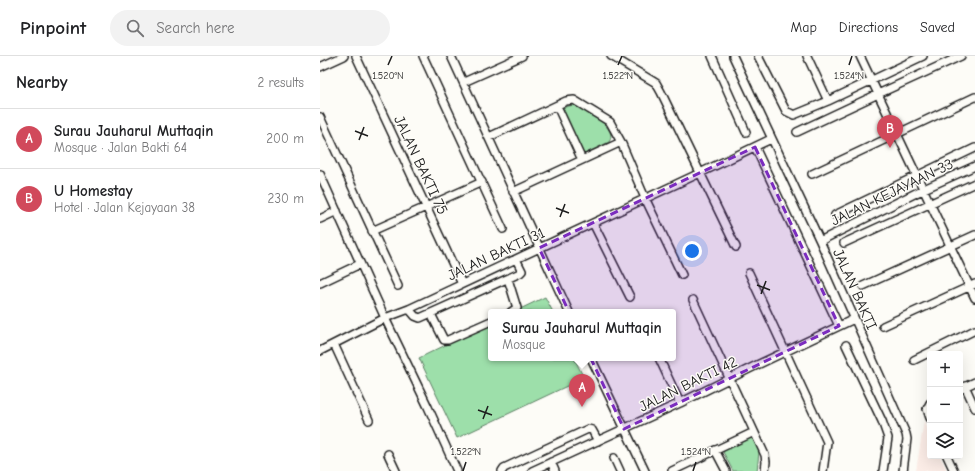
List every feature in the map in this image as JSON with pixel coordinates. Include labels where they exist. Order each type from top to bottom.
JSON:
[{"type":"street","points":[[320,67],[344,56]]},
{"type":"street","name":"JALAN BAKTI 75","points":[[356,56],[462,284]]},
{"type":"street","points":[[423,56],[503,229]]},
{"type":"street","points":[[451,56],[568,309]]},
{"type":"street","points":[[464,82],[522,56]]},
{"type":"street","points":[[611,56],[619,58],[656,83],[662,92],[736,247]]},
{"type":"street","points":[[712,56],[746,132]]},
{"type":"street","name":"JALAN BAKTI","points":[[733,56],[770,139],[820,241],[906,434],[907,439],[903,471]]},
{"type":"street","points":[[758,56],[773,89],[786,111],[789,114],[794,115],[828,101],[923,56]]},
{"type":"street","points":[[808,56],[828,101]]},
{"type":"street","points":[[860,56],[951,246],[972,285],[975,298]]},
{"type":"street","points":[[797,132],[961,56]]},
{"type":"street","points":[[812,174],[975,97]]},
{"type":"street","points":[[489,137],[566,101],[574,100],[610,122],[621,142],[645,198],[682,275]]},
{"type":"street","points":[[557,106],[582,160]]},
{"type":"street","points":[[320,117],[398,286]]},
{"type":"street","name":"JALAN BAKTI 31","points":[[320,351],[385,318],[409,309],[645,198],[700,174],[770,139]]},
{"type":"street","points":[[513,192],[621,142]]},
{"type":"street","points":[[755,146],[839,326]]},
{"type":"street","points":[[835,215],[975,148]]},
{"type":"street","name":"JALAN KEJAYAAN 33","points":[[820,241],[924,189],[975,166]]},
{"type":"street","points":[[320,174],[360,264],[373,288],[385,318],[457,471]]},
{"type":"street","points":[[372,231],[482,182]]},
{"type":"street","points":[[844,243],[975,183]]},
{"type":"street","points":[[320,219],[337,211]]},
{"type":"street","points":[[593,223],[630,297]]},
{"type":"street","points":[[863,286],[975,235]]},
{"type":"street","points":[[409,309],[415,316],[420,318],[508,279],[522,271],[516,259]]},
{"type":"street","points":[[320,283],[360,264]]},
{"type":"street","points":[[749,273],[826,442],[823,471]]},
{"type":"street","points":[[508,279],[518,308],[516,309]]},
{"type":"street","points":[[883,326],[972,285]]},
{"type":"street","points":[[693,300],[765,455],[766,462],[764,471]]},
{"type":"street","points":[[431,314],[444,340],[448,340],[488,322]]},
{"type":"street","name":"JALAN BAKTI 42","points":[[532,471],[680,403],[854,319]]},
{"type":"street","points":[[914,360],[975,330]]},
{"type":"street","points":[[334,344],[369,420]]},
{"type":"street","points":[[846,345],[888,438],[883,471]]},
{"type":"street","points":[[592,361],[624,429],[646,471]]},
{"type":"street","points":[[660,361],[680,403]]},
{"type":"street","points":[[963,387],[975,382]]},
{"type":"street","points":[[963,389],[975,408]]},
{"type":"street","points":[[502,471],[504,468],[588,429],[592,430],[598,441]]},
{"type":"street","points":[[672,471],[754,432]]},
{"type":"street","points":[[715,450],[726,471]]},
{"type":"street","points":[[388,454],[396,471]]},
{"type":"street","points":[[614,458],[620,471]]},
{"type":"street","points":[[948,459],[954,471]]},
{"type":"street","points":[[551,462],[555,471]]},
{"type":"highlighted area","points":[[755,147],[839,326],[624,429],[539,248]]},
{"type":"shaded area","points":[[924,421],[927,428],[927,459],[941,459],[947,471],[916,471]]},
{"type":"green space","points":[[573,105],[578,106],[588,112],[606,126],[610,131],[611,137],[609,142],[582,155],[561,108]]},
{"type":"green space","points":[[545,297],[551,309],[520,309]]},
{"type":"green space","points":[[488,324],[488,361],[576,361],[584,378],[457,438],[419,358]]},
{"type":"green space","points":[[753,435],[759,452],[757,471],[733,471],[722,450]]},
{"type":"place","name":"U Homestay","points":[[890,148]]},
{"type":"place","name":"Surau Jauharul Muttaqin","points":[[582,407]]}]
